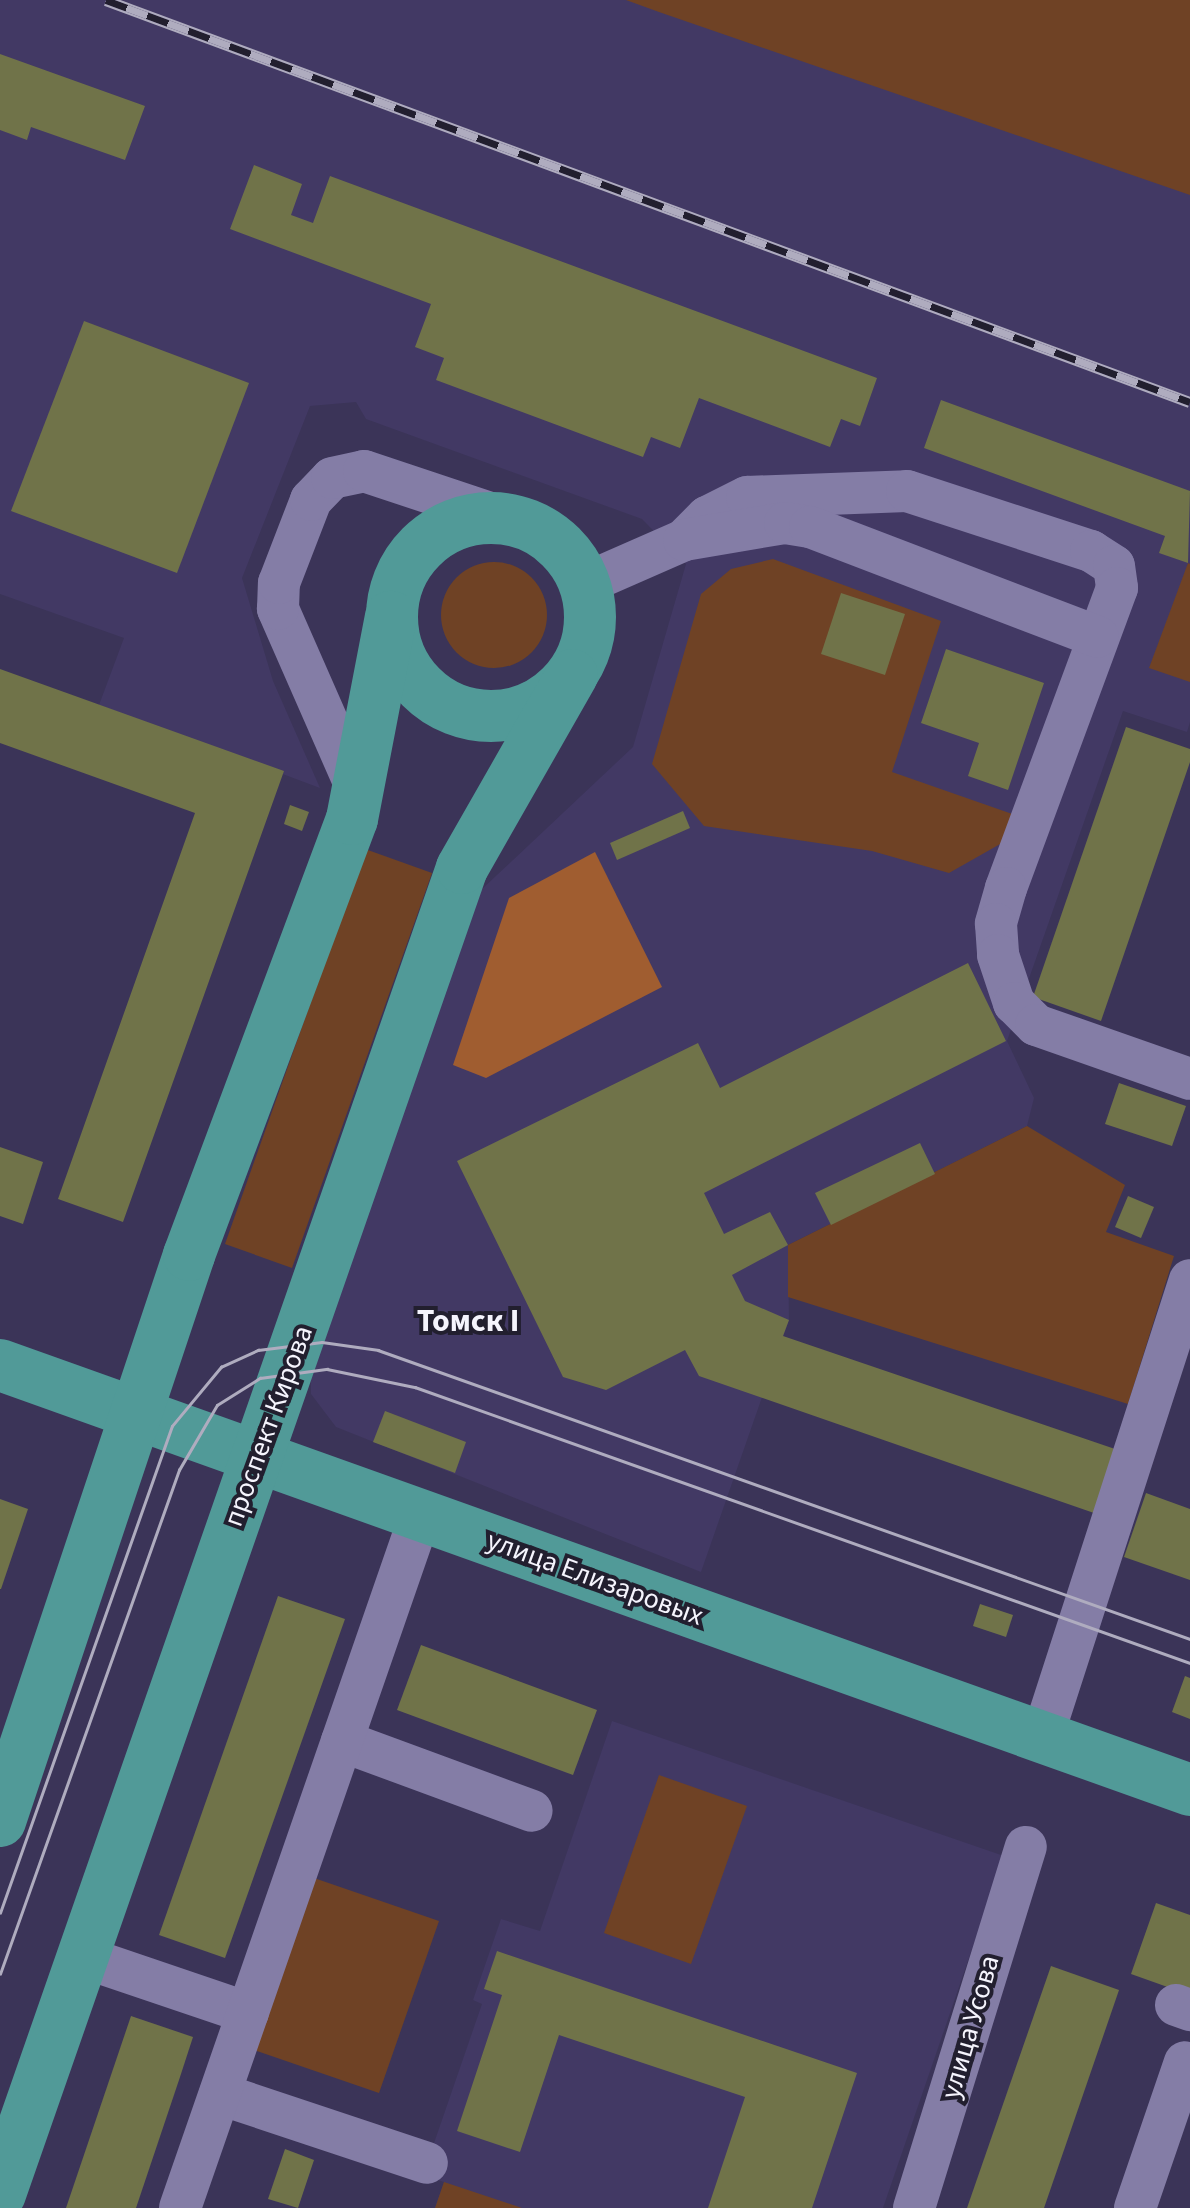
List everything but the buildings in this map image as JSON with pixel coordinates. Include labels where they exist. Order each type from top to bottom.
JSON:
[{"type":"main road","points":[[0,1821],[357,789],[391,616],[404,568],[432,536],[461,522],[512,520],[556,542],[584,584],[590,631],[572,675],[534,708],[501,717],[460,712],[437,701],[406,669],[391,616]]},
{"type":"main road","name":"проспект Кирова","points":[[0,2194],[462,868],[572,675]]},
{"type":"main road","name":"улица Елизаровых","points":[[0,1365],[1190,1790]]},
{"type":"street","points":[[357,789],[278,609],[279,583],[311,500],[332,478],[364,471],[512,520]]},
{"type":"street","points":[[684,540],[707,517],[747,497],[907,491],[1104,557],[1118,576],[1006,888],[996,924],[998,955],[1014,1003],[1036,1026],[1190,1079]]},
{"type":"street","points":[[584,584],[684,540],[757,526],[810,527],[1098,637]]},
{"type":"street","points":[[1042,1738],[1190,1280]]},
{"type":"street","points":[[180,2208],[420,1516]]},
{"type":"street","points":[[342,1741],[532,1811]]},
{"type":"street","name":"улица Усова","points":[[914,2208],[1026,1847]]},
{"type":"street","points":[[83,1956],[248,2013]]},
{"type":"street","points":[[1135,2208],[1185,2062]]},
{"type":"street","points":[[220,2094],[427,2164]]},
{"type":"shaded area","points":[[0,0],[1190,0],[1187,732],[1123,711],[1007,1041],[1034,1098],[1027,1126],[788,1245],[789,1320],[701,1572],[336,1427],[311,1394],[311,1373],[480,891],[633,747],[686,564],[642,519],[366,419],[356,402],[310,406],[242,578],[273,681],[320,788],[99,705],[124,638],[0,594]]},
{"type":"shaded area","points":[[626,0],[1190,0],[1190,195],[659,12]]},
{"type":"shaded area","points":[[773,559],[941,621],[892,772],[1018,816],[1009,839],[949,873],[872,851],[704,826],[652,764],[701,594],[731,569]]},
{"type":"shaded area","points":[[494,562],[514,566],[532,577],[543,595],[547,615],[543,635],[532,653],[514,664],[494,668],[474,664],[456,653],[445,635],[441,615],[445,595],[456,577],[474,566]]},
{"type":"shaded area","points":[[1190,564],[1190,682],[1149,668]]},
{"type":"shaded area","points":[[365,849],[432,873],[292,1268],[225,1244]]},
{"type":"shaded area","points":[[595,852],[662,987],[486,1078],[453,1065],[509,898]]},
{"type":"shaded area","points":[[1027,1126],[1125,1185],[1106,1232],[1174,1256],[1128,1404],[788,1297],[788,1245]]},
{"type":"shaded area","points":[[612,1721],[1004,1856],[883,2208],[435,2208],[444,2182],[423,2175],[482,2004],[473,2000],[501,1919],[540,1931]]},
{"type":"shaded area","points":[[659,1775],[747,1806],[691,1964],[604,1933]]},
{"type":"shaded area","points":[[314,1878],[439,1921],[379,2093],[254,2050]]},
{"type":"shaded area","points":[[444,2182],[522,2208],[435,2208]]},
{"type":"tram line","points":[[0,1913],[172,1426],[221,1367],[258,1350],[322,1342],[378,1350],[1190,1639]]},
{"type":"tram line","points":[[0,1974],[179,1470],[217,1405],[260,1378],[327,1369],[415,1387],[1190,1663]]},
{"type":"railway","points":[[106,0],[1190,402]]},
{"type":"district","name":"Томск I","points":[[468,1321]]}]
